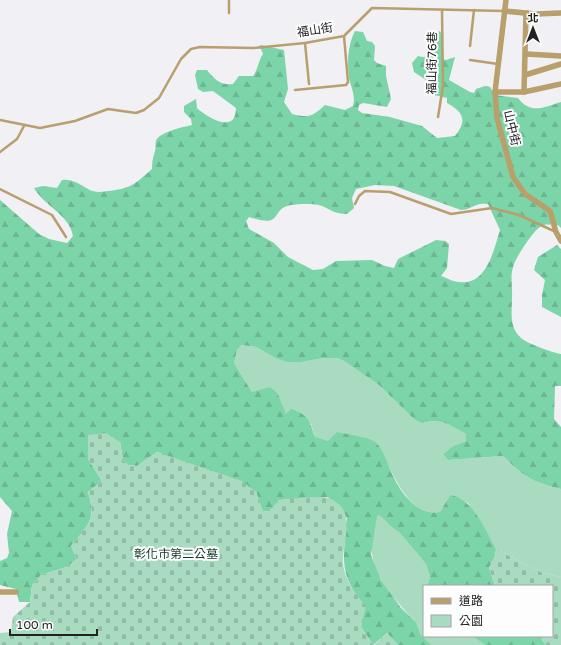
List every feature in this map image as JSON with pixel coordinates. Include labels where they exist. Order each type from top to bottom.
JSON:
[{"type":"street","name":"山中街","points":[[506,0],[495,92],[497,118],[513,176],[526,194],[550,211],[556,232],[561,241]]},
{"type":"street","name":"福山街","points":[[504,11],[526,13],[561,13]]},
{"type":"street","points":[[524,92],[526,13]]},
{"type":"street","points":[[526,54],[561,56]]},
{"type":"street","points":[[525,75],[561,64]]},
{"type":"street","points":[[495,92],[524,92],[561,84]]},
{"type":"street","points":[[0,592],[16,592]]},
{"type":"lane","points":[[229,0],[229,13]]},
{"type":"lane","name":"福山街","points":[[0,120],[40,128],[75,121],[108,109],[136,113],[144,110],[160,98],[181,59],[191,49],[200,47],[253,48],[305,43],[344,36],[372,8],[504,11]]},
{"type":"lane","name":"福山街76巷","points":[[438,117],[443,86],[442,10]]},
{"type":"lane","points":[[470,46],[474,10]]},
{"type":"lane","points":[[295,90],[346,84],[348,82],[344,36]]},
{"type":"lane","points":[[305,43],[309,84]]},
{"type":"lane","points":[[470,60],[498,64]]},
{"type":"lane","points":[[0,152],[17,139],[24,126]]},
{"type":"lane","points":[[0,189],[52,215],[66,237]]},
{"type":"lane","points":[[355,204],[359,196],[365,191],[390,192],[450,214],[492,208],[518,215],[556,232]]},
{"type":"green space","points":[[355,31],[363,32],[367,41],[372,42],[375,46],[374,60],[377,63],[386,66],[386,76],[391,99],[387,107],[363,103],[359,105],[358,110],[362,113],[390,117],[422,126],[437,138],[455,136],[461,125],[462,117],[457,110],[447,103],[447,98],[430,94],[425,85],[426,80],[414,72],[412,63],[418,56],[424,57],[431,54],[435,47],[436,33],[440,31],[442,35],[442,59],[446,60],[455,57],[449,80],[474,93],[476,89],[485,86],[490,87],[495,95],[518,98],[523,103],[533,108],[561,102],[561,228],[558,225],[546,225],[537,229],[516,260],[512,271],[512,322],[521,338],[546,350],[561,354],[561,386],[555,386],[554,419],[561,427],[561,489],[542,484],[529,478],[503,456],[448,460],[443,454],[453,446],[466,441],[466,434],[445,423],[435,421],[421,423],[415,420],[379,385],[344,361],[337,358],[323,358],[302,362],[288,362],[275,358],[256,347],[242,345],[237,350],[234,363],[252,392],[270,387],[278,394],[286,414],[291,409],[297,411],[308,419],[315,437],[328,441],[337,432],[363,437],[375,442],[384,454],[397,485],[412,503],[425,511],[440,512],[450,495],[458,497],[472,508],[483,524],[496,549],[495,556],[489,568],[495,585],[427,585],[430,577],[426,564],[399,532],[378,515],[371,555],[381,580],[401,608],[416,622],[420,634],[431,645],[398,645],[387,633],[373,645],[361,627],[365,606],[350,584],[344,565],[347,518],[328,497],[279,500],[272,509],[263,512],[256,492],[157,452],[137,466],[128,465],[123,460],[120,442],[88,459],[102,481],[88,492],[92,510],[91,516],[86,527],[71,546],[77,559],[67,567],[41,575],[32,586],[30,602],[19,602],[16,589],[0,585],[0,561],[7,558],[9,553],[7,534],[12,511],[0,497],[0,200],[39,234],[49,239],[67,243],[73,236],[71,228],[62,216],[39,195],[34,188],[43,186],[57,188],[62,180],[72,181],[98,192],[128,187],[152,169],[156,142],[158,138],[172,130],[192,125],[191,119],[184,112],[184,106],[196,99],[197,108],[204,114],[221,122],[231,121],[234,118],[236,108],[213,91],[203,92],[198,89],[195,75],[197,70],[207,70],[221,83],[233,84],[239,76],[253,76],[263,54],[261,49],[257,47],[261,45],[284,50],[288,89],[284,102],[292,114],[310,116],[325,105],[345,110],[353,106],[354,96],[349,78],[348,66],[349,48]],"holes":[[[375,185],[394,186],[461,210],[465,210],[479,204],[488,204],[500,230],[488,265],[483,272],[469,282],[452,281],[441,276],[447,268],[449,244],[445,241],[436,240],[398,259],[394,268],[372,260],[336,261],[323,269],[313,270],[288,257],[274,243],[249,229],[246,221],[249,217],[260,220],[272,220],[284,207],[298,204],[319,205],[336,213],[347,214],[354,208],[352,198],[356,189]]]},
{"type":"green space","points":[[557,245],[561,249],[561,317],[542,307],[542,295],[545,280],[534,270],[538,257]]},
{"type":"green space","points":[[242,345],[256,347],[275,358],[302,362],[323,358],[337,358],[344,361],[379,385],[415,420],[421,423],[435,421],[445,423],[466,434],[466,441],[453,446],[443,454],[448,460],[503,456],[529,478],[542,484],[561,489],[561,577],[543,573],[496,549],[468,503],[450,495],[440,512],[429,512],[419,508],[410,501],[403,491],[390,469],[381,449],[321,440],[315,437],[311,424],[286,415],[278,394],[252,392],[234,363],[237,350]]},
{"type":"green space","name":"彰化市第二公墓","points":[[106,433],[120,442],[123,460],[128,465],[137,466],[157,452],[242,481],[256,492],[263,512],[272,509],[279,500],[324,497],[338,503],[346,517],[347,526],[343,554],[344,569],[351,586],[366,606],[361,627],[373,645],[0,645],[0,633],[11,632],[13,617],[30,602],[32,586],[41,575],[67,567],[77,559],[71,546],[86,527],[91,516],[91,502],[88,492],[102,481],[88,459],[88,435]]},
{"type":"green space","points":[[378,515],[399,532],[426,564],[430,577],[427,585],[423,585],[423,637],[473,637],[485,645],[430,645],[422,637],[415,622],[393,597],[378,573],[373,560],[373,531]]},
{"type":"green space","points":[[496,549],[543,573],[561,577],[561,645],[546,645],[540,637],[553,637],[553,585],[495,585],[489,568],[495,556]]},
{"type":"green space","points":[[387,633],[398,645],[374,645]]},
{"type":"green space","points":[[473,637],[540,637],[546,645],[485,645]]}]
